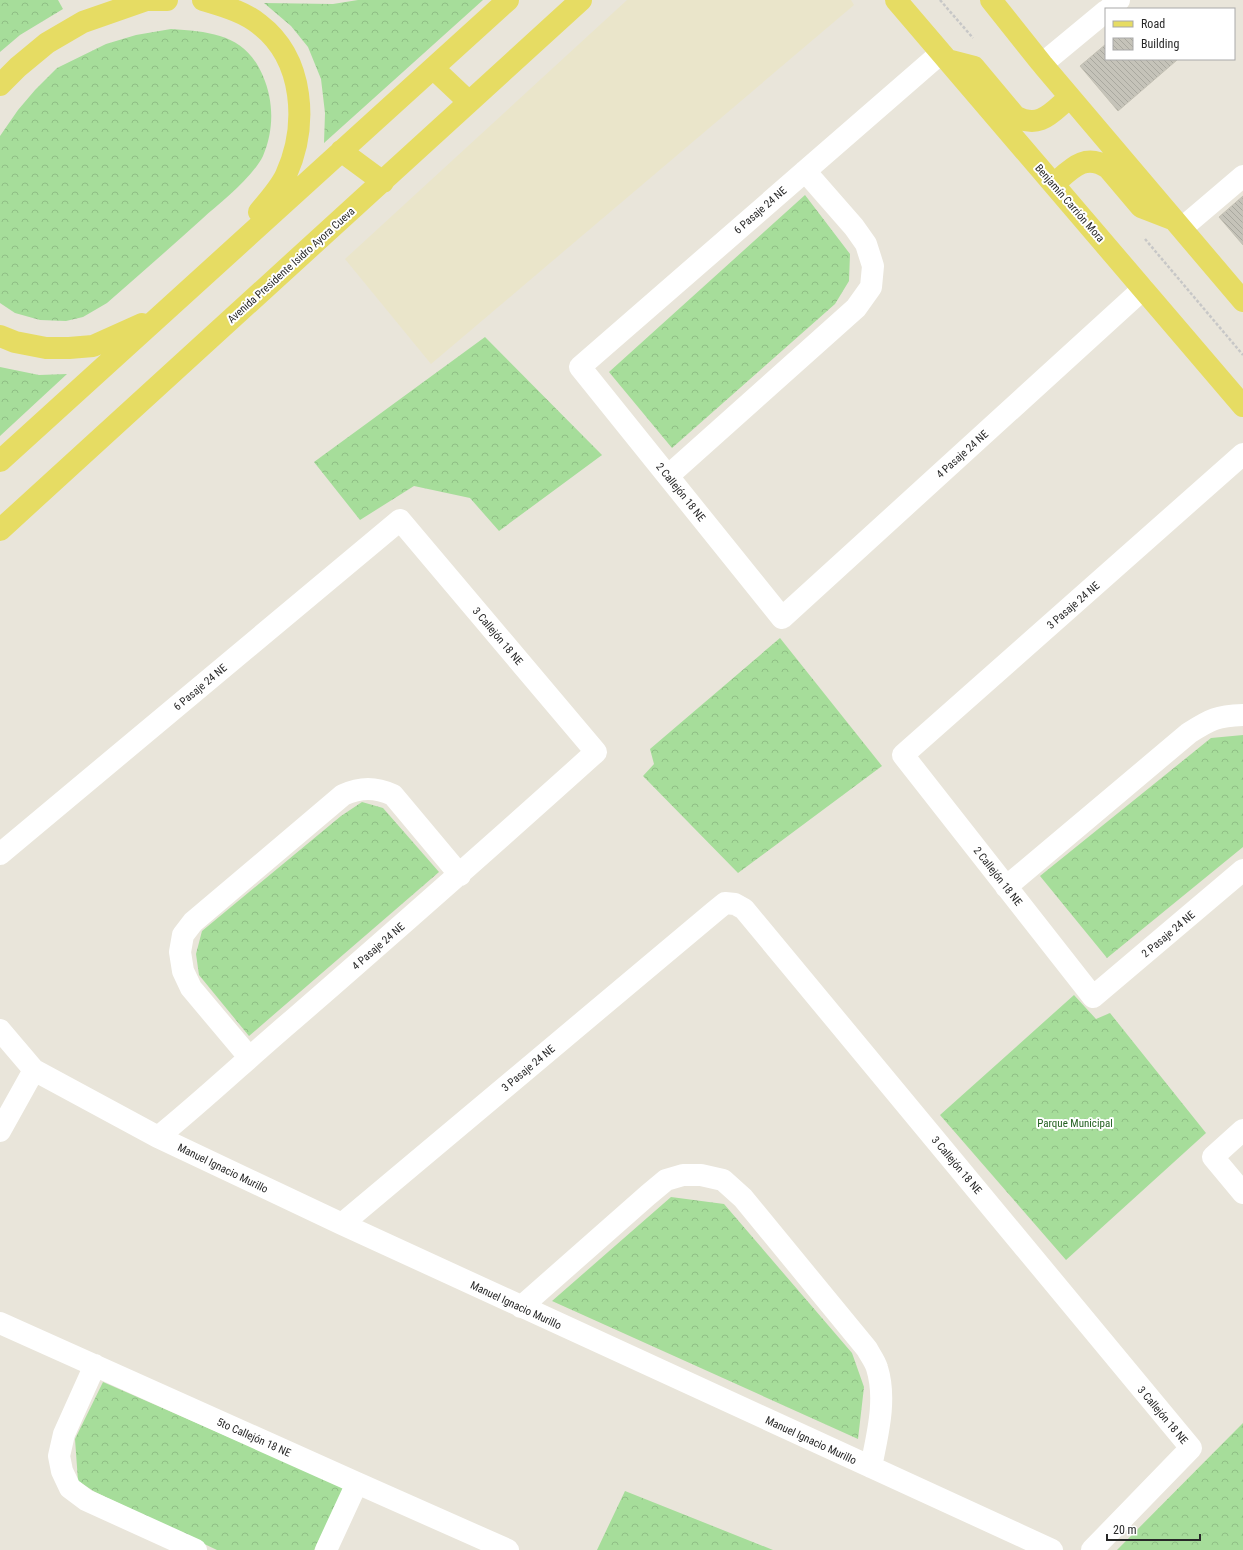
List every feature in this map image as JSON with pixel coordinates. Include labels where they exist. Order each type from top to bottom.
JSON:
[{"type":"main road","points":[[0,85],[18,67],[47,43],[82,22],[145,0],[167,0]]},
{"type":"main road","points":[[203,0],[241,13],[259,24],[277,41],[296,78],[299,103],[298,134],[294,155],[285,177],[231,250]]},
{"type":"main road","points":[[0,461],[508,0]]},
{"type":"main road","name":"Avenida Presidente Isidro Ayora Cueva","points":[[0,530],[581,0]]},
{"type":"main road","name":"Benjamín Carrión Mora","points":[[896,0],[1243,406]]},
{"type":"main road","points":[[991,0],[1042,64],[1243,301]]},
{"type":"main road","points":[[944,57],[974,67],[1015,116],[1022,120],[1031,122],[1044,119],[1070,97]]},
{"type":"main road","points":[[433,68],[469,102]]},
{"type":"main road","points":[[341,151],[383,182]]},
{"type":"main road","points":[[1054,184],[1075,165],[1094,161],[1108,168],[1141,207],[1178,224]]},
{"type":"main road","points":[[0,336],[15,342],[46,348],[93,346],[161,315]]},
{"type":"street","points":[[1110,8],[1120,0]]},
{"type":"street","points":[[1042,64],[1105,12]]},
{"type":"street","name":"6 Pasaje 24 NE","points":[[580,367],[805,171],[944,57]]},
{"type":"street","points":[[668,476],[856,308],[871,287],[873,266],[866,244],[854,227],[805,171]]},
{"type":"street","points":[[1178,224],[1243,176]]},
{"type":"street","name":"4 Pasaje 24 NE","points":[[782,618],[1143,289]]},
{"type":"street","name":"2 Callejón 18 NE","points":[[580,367],[782,618]]},
{"type":"street","name":"3 Pasaje 24 NE","points":[[903,755],[1243,454]]},
{"type":"street","name":"6 Pasaje 24 NE","points":[[0,854],[400,520]]},
{"type":"street","name":"3 Callejón 18 NE","points":[[400,520],[596,752]]},
{"type":"street","points":[[1006,887],[1189,733],[1208,720],[1225,716],[1243,715]]},
{"type":"street","name":"4 Pasaje 24 NE","points":[[158,1136],[199,1103],[460,874],[596,752]]},
{"type":"street","name":"2 Callejón 18 NE","points":[[903,755],[1093,997]]},
{"type":"street","points":[[249,1058],[191,988],[183,971],[180,952],[183,935],[193,922],[343,795],[354,791],[381,790],[393,795],[460,874]]},
{"type":"street","name":"2 Pasaje 24 NE","points":[[1093,997],[1243,870]]},
{"type":"street","name":"3 Callejón 18 NE","points":[[714,912],[725,903],[735,904],[744,909],[1191,1448],[1092,1550]]},
{"type":"street","name":"3 Pasaje 24 NE","points":[[342,1224],[714,912]]},
{"type":"street","name":"Manuel Ignacio Murillo","points":[[0,1030],[34,1070],[158,1136],[521,1307],[1052,1550]]},
{"type":"street","points":[[0,1131],[34,1070]]},
{"type":"street","points":[[1243,1130],[1213,1157],[1243,1193]]},
{"type":"street","points":[[521,1307],[666,1180],[683,1175],[701,1175],[723,1180],[743,1198],[867,1349],[877,1368],[881,1391],[880,1416],[871,1467]]},
{"type":"street","name":"5to Callejón 18 NE","points":[[0,1323],[357,1484],[508,1550]]},
{"type":"street","points":[[95,1365],[64,1434],[59,1456],[62,1471],[70,1488],[86,1500],[196,1550]]},
{"type":"street","points":[[326,1550],[357,1484]]},
{"type":"shaded area","points":[[627,0],[851,0],[854,5],[431,364],[345,259]]},
{"type":"green space","points":[[0,0],[58,0],[63,9],[20,35],[0,52]]},
{"type":"green space","points":[[358,0],[483,0],[324,143],[325,113],[321,79],[308,47],[291,26],[264,3],[333,4]]},
{"type":"green space","points":[[171,29],[213,34],[226,38],[237,43],[247,51],[256,62],[267,86],[271,106],[271,126],[267,146],[263,156],[252,173],[236,189],[107,303],[83,317],[66,321],[40,320],[15,313],[0,303],[0,136],[18,110],[57,68],[106,44],[136,35]]},
{"type":"green space","points":[[805,195],[850,254],[849,281],[835,304],[672,448],[609,372]]},
{"type":"green space","points":[[485,337],[602,455],[499,531],[470,498],[414,486],[360,520],[314,462]]},
{"type":"green space","points":[[0,367],[39,375],[67,374],[0,436]]},
{"type":"green space","points":[[780,638],[882,766],[738,873],[643,776],[654,764],[650,749]]},
{"type":"green space","points":[[1243,735],[1243,847],[1107,958],[1040,876],[1211,738]]},
{"type":"green space","points":[[362,802],[383,808],[439,872],[249,1036],[199,975],[196,954],[202,931],[341,816]]},
{"type":"green space","name":"Parque Municipal","points":[[1074,995],[1096,1019],[1110,1013],[1206,1133],[1066,1260],[940,1115]]},
{"type":"green space","points":[[671,1197],[724,1204],[852,1353],[864,1387],[858,1439],[552,1301]]},
{"type":"green space","points":[[103,1382],[345,1488],[314,1550],[217,1550],[95,1492],[78,1481],[75,1439]]},
{"type":"green space","points":[[1243,1423],[1243,1550],[1117,1550]]},
{"type":"green space","points":[[625,1491],[773,1550],[597,1550]]},
{"type":"building","points":[[1105,45],[1105,60],[1177,60],[1118,111],[1080,66]]},
{"type":"building","points":[[1243,196],[1243,245],[1219,217]]}]
